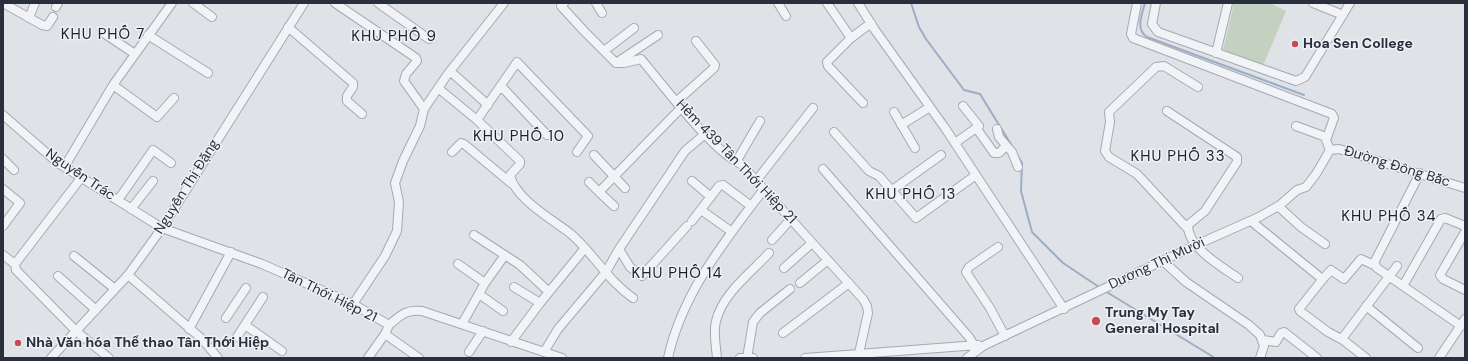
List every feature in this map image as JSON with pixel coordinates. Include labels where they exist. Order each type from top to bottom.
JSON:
[{"type":"street","points":[[3,3],[29,18],[47,26],[52,17]]},
{"type":"street","points":[[29,18],[35,3]]},
{"type":"street","points":[[65,166],[90,121],[113,85],[172,3]]},
{"type":"street","points":[[193,3],[212,17]]},
{"type":"street","name":"Nguyễn Thị Đặng","points":[[51,358],[128,274],[162,228],[304,3]]},
{"type":"street","points":[[335,3],[416,58],[417,61],[406,74],[404,81],[424,108]]},
{"type":"street","points":[[378,3],[429,39]]},
{"type":"street","points":[[353,304],[385,256],[397,231],[399,202],[396,183],[403,161],[420,126],[424,108],[450,71],[504,3]]},
{"type":"street","points":[[596,3],[602,13]]},
{"type":"street","points":[[778,3],[786,16]]},
{"type":"street","points":[[827,3],[851,38]]},
{"type":"street","points":[[858,3],[955,143],[1064,309]]},
{"type":"street","points":[[1137,3],[1131,34],[1132,37],[1331,113],[1334,118],[1326,137],[1330,150]]},
{"type":"street","points":[[1156,3],[1152,24],[1156,31],[1292,80],[1299,81],[1305,77],[1350,3]]},
{"type":"street","points":[[1216,53],[1228,3]]},
{"type":"street","points":[[1313,3],[1342,15]]},
{"type":"street","points":[[562,5],[616,63],[658,35]]},
{"type":"street","points":[[863,103],[828,66],[828,62],[851,38],[871,23]]},
{"type":"street","points":[[288,27],[353,84],[353,87],[347,96],[347,101],[362,114]]},
{"type":"street","points":[[604,51],[634,28]]},
{"type":"street","points":[[102,32],[135,54]]},
{"type":"street","points":[[148,35],[208,73]]},
{"type":"street","points":[[599,192],[714,68],[715,65],[696,41]]},
{"type":"street","name":"Hẻm 439 Tân Thới Hiệp 21","points":[[616,63],[624,63],[641,59],[705,134],[727,156],[741,164],[849,283],[867,306],[868,313],[859,353]]},
{"type":"street","points":[[477,120],[517,62],[588,136],[577,152]]},
{"type":"street","points":[[1198,87],[1164,66],[1156,67],[1109,112],[1110,122],[1105,152],[1109,157],[1137,174],[1188,229],[1196,245],[1205,254],[1238,278]]},
{"type":"street","points":[[450,71],[488,105]]},
{"type":"street","points":[[113,85],[157,117],[174,98]]},
{"type":"street","points":[[500,86],[547,135]]},
{"type":"street","points":[[438,88],[477,120],[520,161],[520,164],[510,175],[512,184]]},
{"type":"street","points":[[963,106],[979,126],[977,129],[994,153],[999,153],[1006,146]]},
{"type":"street","points":[[901,125],[930,107]]},
{"type":"street","points":[[756,181],[813,108]]},
{"type":"street","points":[[1167,110],[1237,157],[1237,162],[1205,211],[1188,225],[1188,229]]},
{"type":"street","points":[[894,112],[915,148]]},
{"type":"street","name":"Nguyễn Trác","points":[[3,115],[51,157],[81,178],[162,228]]},
{"type":"street","points":[[736,162],[760,121]]},
{"type":"street","points":[[1296,126],[1326,137]]},
{"type":"street","points":[[955,143],[977,129]]},
{"type":"street","points":[[997,129],[999,137],[1012,152],[1018,167]]},
{"type":"street","points":[[834,132],[869,171],[878,176],[916,218],[976,175]]},
{"type":"street","points":[[544,352],[558,329],[606,272],[619,249],[685,151],[705,134]]},
{"type":"street","points":[[452,152],[461,143],[464,144],[512,184],[538,210],[571,235],[622,291],[633,298]]},
{"type":"street","name":"Đường Đông Bắc","points":[[1330,150],[1339,149],[1465,188]]},
{"type":"street","points":[[118,200],[153,150],[171,163]]},
{"type":"street","name":"Dương Thị Mười","points":[[967,358],[983,346],[1064,309],[1196,245],[1251,221],[1278,206],[1297,190],[1306,187],[1316,174],[1330,150]]},
{"type":"street","points":[[594,155],[625,188]]},
{"type":"street","points":[[893,194],[895,188],[941,155]]},
{"type":"street","points":[[3,159],[14,170]]},
{"type":"street","points":[[824,169],[969,337],[974,345]]},
{"type":"street","points":[[1376,266],[1375,260],[1420,173]]},
{"type":"street","points":[[15,264],[81,178]]},
{"type":"street","points":[[131,209],[152,181]]},
{"type":"street","points":[[692,181],[711,197]]},
{"type":"street","points":[[589,182],[614,206]]},
{"type":"street","points":[[619,249],[630,267],[642,276],[690,223],[720,186],[723,185],[751,206]]},
{"type":"street","points":[[668,358],[672,338],[685,305],[732,232],[764,189]]},
{"type":"street","points":[[3,190],[20,203],[3,226]]},
{"type":"street","points":[[1278,206],[1301,227],[1325,244]]},
{"type":"street","points":[[701,210],[732,232]]},
{"type":"street","points":[[1403,286],[1441,219],[1444,218],[1465,226]]},
{"type":"street","points":[[772,240],[791,219]]},
{"type":"street","points":[[1251,221],[1322,278],[1322,280]]},
{"type":"street","name":"Tân Thới Hiệp 21","points":[[162,228],[262,264],[353,304],[389,325],[404,313],[412,309],[422,310],[511,342],[562,358]]},
{"type":"street","points":[[1465,232],[1440,275],[1443,279],[1465,290]]},
{"type":"street","points":[[474,235],[520,265],[549,292]]},
{"type":"street","points":[[784,268],[812,242]]},
{"type":"street","points":[[998,247],[969,267],[966,272],[990,308],[1005,336]]},
{"type":"street","points":[[511,342],[584,248]]},
{"type":"street","points":[[189,329],[231,252]]},
{"type":"street","points":[[717,358],[715,340],[716,322],[722,302],[769,253]]},
{"type":"street","points":[[462,324],[485,283],[505,255]]},
{"type":"street","points":[[3,256],[15,264],[16,270],[76,331],[109,358]]},
{"type":"street","points":[[74,256],[115,289]]},
{"type":"street","points":[[1366,358],[1343,340],[1328,332],[1299,309],[1330,270],[1344,279],[1361,259],[1376,266],[1388,276],[1462,327],[1441,357]]},
{"type":"street","points":[[800,284],[828,260]]},
{"type":"street","points":[[1163,261],[1186,282],[1249,325],[1260,335],[1264,346],[1260,358]]},
{"type":"street","points":[[458,264],[485,283]]},
{"type":"street","points":[[1343,340],[1344,336],[1397,266]]},
{"type":"street","points":[[128,274],[202,339],[218,358]]},
{"type":"street","points":[[58,276],[96,310]]},
{"type":"street","points":[[783,333],[849,283]]},
{"type":"street","points":[[514,287],[540,303]]},
{"type":"street","points":[[226,318],[246,288]]},
{"type":"street","points":[[747,358],[753,322],[760,313],[790,289]]},
{"type":"street","points":[[479,294],[503,311]]},
{"type":"street","points":[[237,337],[263,297]]},
{"type":"street","points":[[1366,306],[1418,348]]},
{"type":"street","points":[[245,325],[282,351]]},
{"type":"street","points":[[368,358],[385,334],[389,325]]},
{"type":"street","points":[[469,352],[483,332]]},
{"type":"street","points":[[1262,340],[1276,342],[1281,333],[1284,332],[1317,358]]},
{"type":"street","points":[[385,334],[419,358]]},
{"type":"street","points":[[805,358],[974,345],[983,346]]},
{"type":"street","points":[[740,358],[753,358]]},
{"type":"green space","points":[[1234,3],[1270,3],[1286,11],[1263,66],[1223,50]]},
{"type":"waterway","points":[[911,3],[919,27],[926,39],[964,90],[980,94],[1012,146]]},
{"type":"waterway","points":[[1145,3],[1140,26],[1143,34],[1147,37],[1304,95]]},
{"type":"waterway","points":[[1017,155],[1022,163],[1021,191],[1032,232],[1063,263],[1099,287]]},
{"type":"waterway","points":[[1105,291],[1215,358]]},
{"type":"place","name":"Hoa Sen College","points":[[1295,44]]},
{"type":"place","name":"Trung My Tay General Hospital","points":[[1096,321]]},
{"type":"place","name":"Nhà Văn hóa Thể thao Tân Thới Hiệp","points":[[18,343]]},
{"type":"district","name":"KHU PHỐ 7","points":[[103,35]]},
{"type":"district","name":"KHU PHỐ 9","points":[[394,37]]},
{"type":"district","name":"KHU PHỐ 10","points":[[519,137]]},
{"type":"district","name":"KHU PHỐ 33","points":[[1178,157]]},
{"type":"district","name":"KHU PHỐ 13","points":[[911,195]]},
{"type":"district","name":"KHU PHỐ 34","points":[[1389,217]]},
{"type":"district","name":"KHU PHỐ 14","points":[[677,274]]}]
